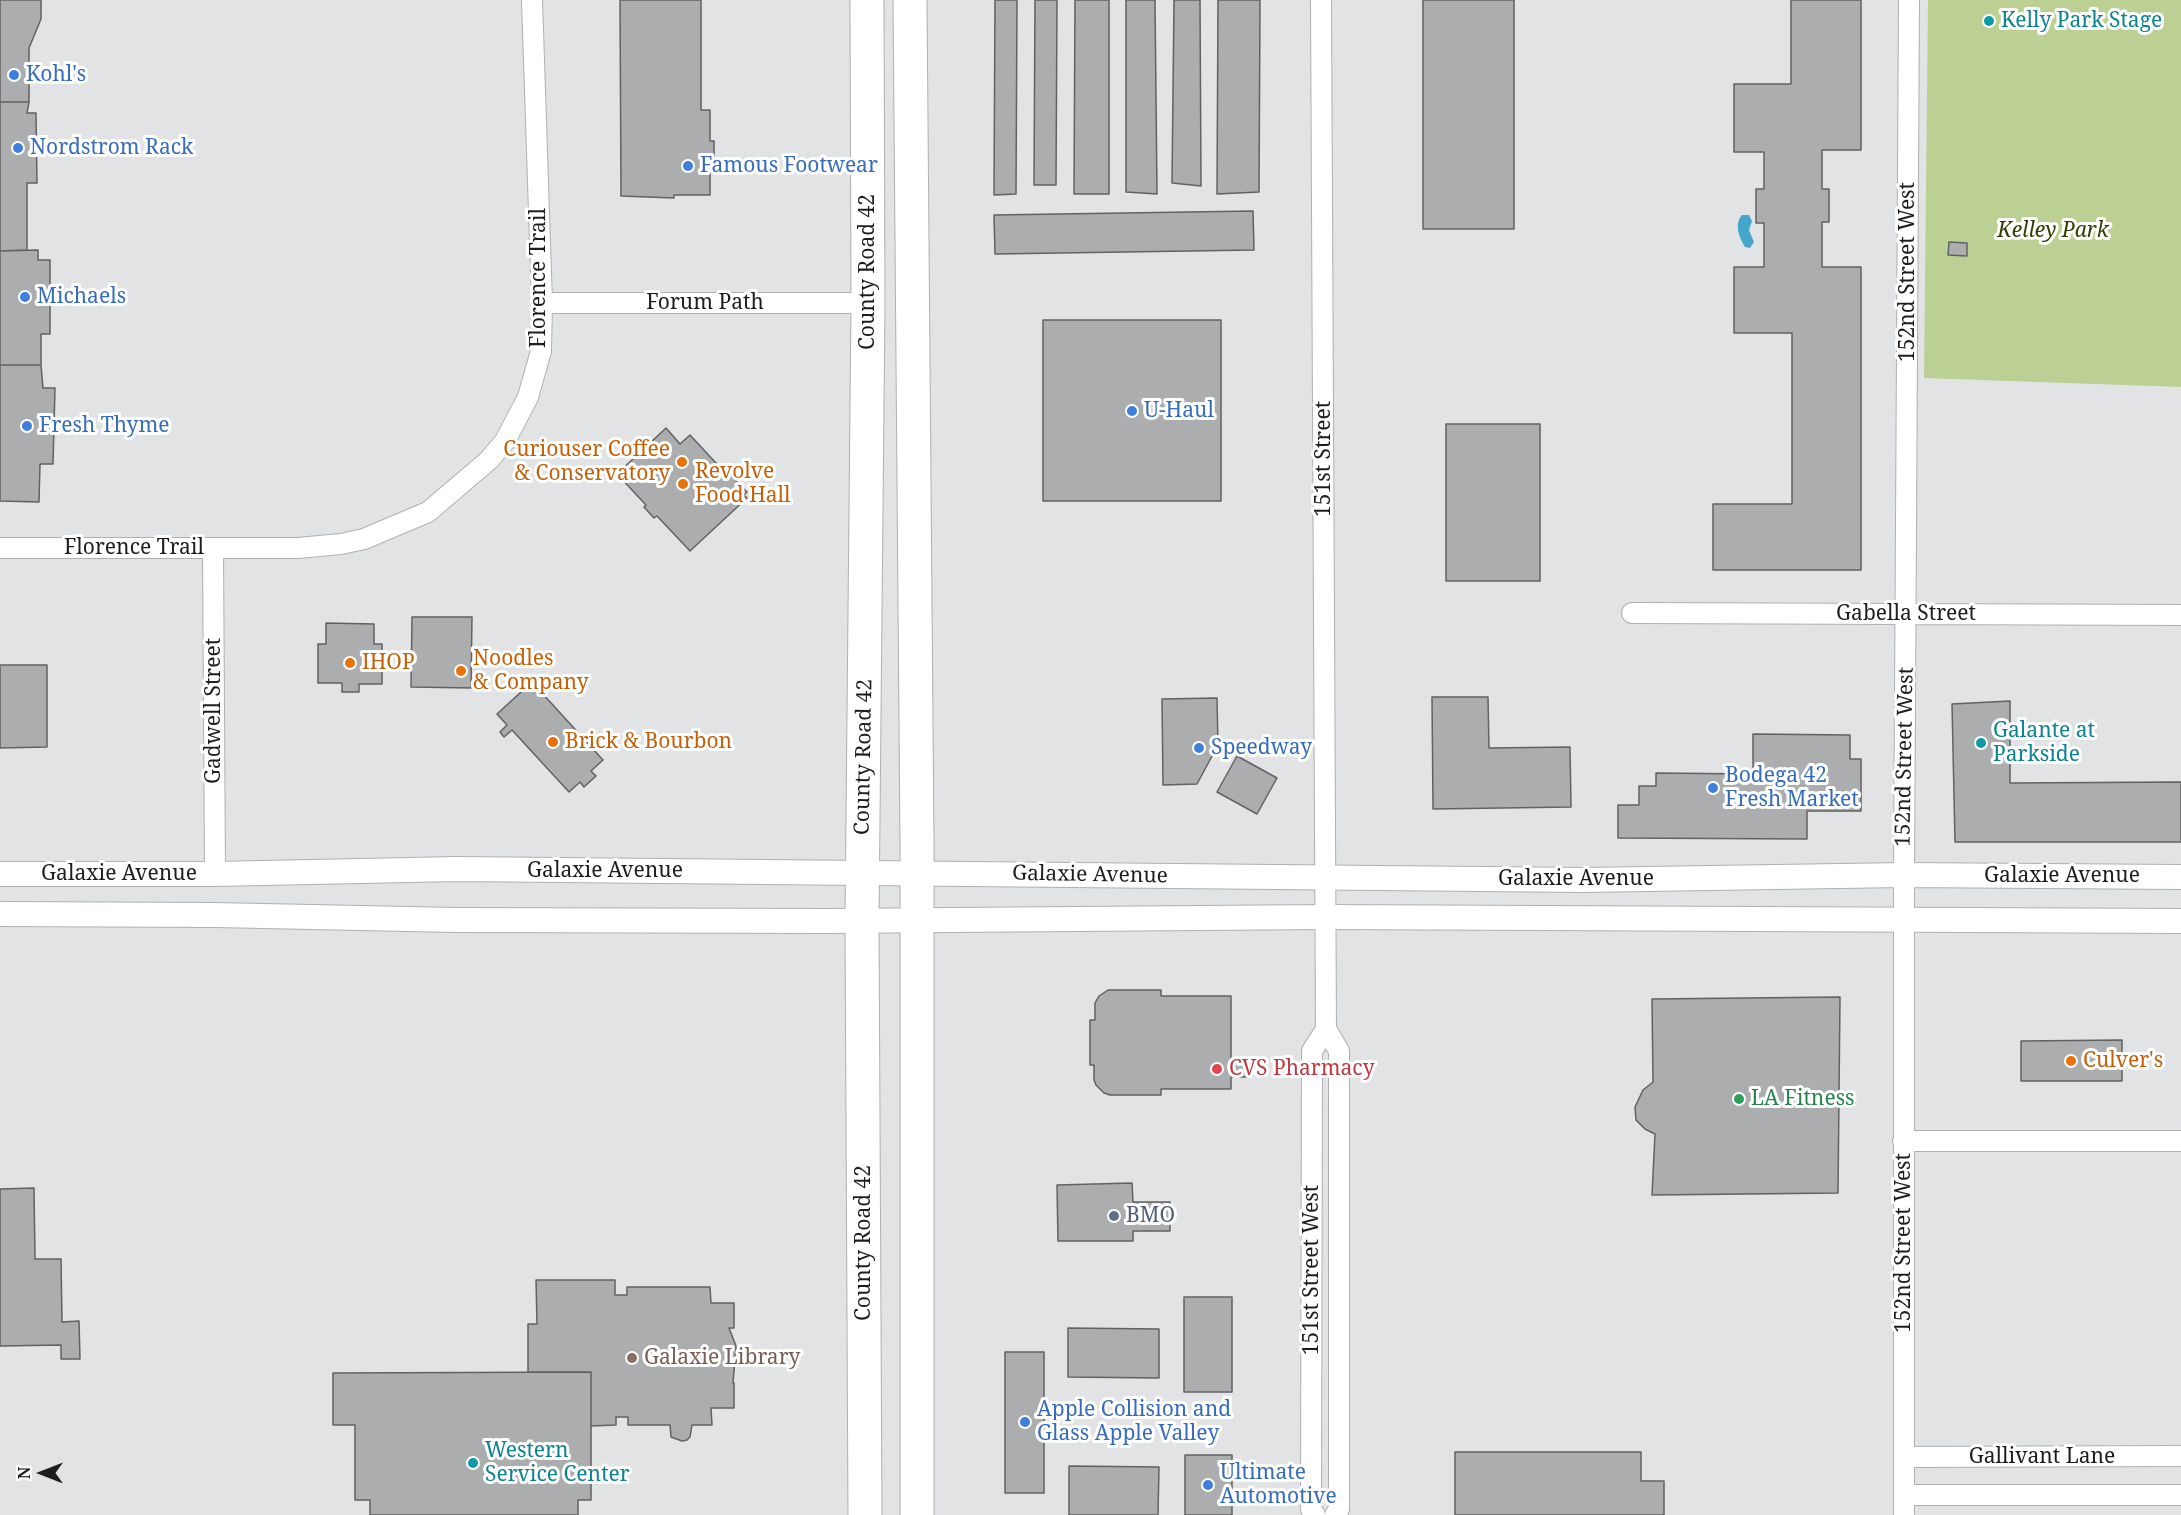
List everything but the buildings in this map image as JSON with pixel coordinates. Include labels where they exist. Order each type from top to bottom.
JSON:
[{"type":"highway","name":"County Road 42","points":[[865,1515],[862,921],[868,303],[867,0]]},
{"type":"highway","name":"County Road 42","points":[[910,0],[917,872],[917,1515]]},
{"type":"street","name":"Florence Trail","points":[[0,548],[298,548],[341,544],[364,538],[428,512],[489,460],[504,441],[528,397],[540,351],[542,303],[532,0]]},
{"type":"street","name":"151st Street","points":[[1321,0],[1326,917]]},
{"type":"street","name":"152nd Street West","points":[[1904,1505],[1903,1141],[1909,0]]},
{"type":"street","name":"Forum Path","points":[[542,303],[868,303]]},
{"type":"street","name":"Gadwell Street","points":[[213,548],[214,874]]},
{"type":"street","name":"Gabella Street","points":[[1632,613],[2181,615]]},
{"type":"street","name":"Galaxie Avenue","points":[[0,874],[214,874],[457,869],[863,871],[1583,880],[1904,875],[2181,877]]},
{"type":"street","name":"Galaxie Avenue","points":[[0,914],[215,915],[457,920],[862,921],[1326,917],[2181,921]]},
{"type":"street","name":"151st Street West","points":[[1326,917],[1326,1029],[1339,1051],[1339,1509],[1335,1515]]},
{"type":"street","name":"151st Street West","points":[[1315,1515],[1311,1509],[1312,1051],[1326,1029]]},
{"type":"street","points":[[1903,1141],[2181,1141]]},
{"type":"street","name":"Gallivant Lane","points":[[1904,1457],[2181,1456]]},
{"type":"street","name":"Gallivant Lane","points":[[1904,1505],[2181,1495]]},
{"type":"green space","name":"Kelley Park","points":[[1928,0],[2181,0],[2181,387],[1924,378]]},
{"type":"water","points":[[1742,215],[1749,215],[1752,221],[1749,230],[1754,242],[1750,248],[1745,247],[1738,231],[1738,222]]},
{"type":"place","name":"Kelly Park Stage","points":[[1989,21]]},
{"type":"place","name":"Kohl's","points":[[14,75]]},
{"type":"place","name":"Nordstrom Rack","points":[[18,148]]},
{"type":"place","name":"Famous Footwear","points":[[688,166]]},
{"type":"place","name":"Michaels","points":[[25,297]]},
{"type":"place","name":"U-Haul","points":[[1132,411]]},
{"type":"place","name":"Fresh Thyme","points":[[27,426]]},
{"type":"place","name":"Curiouser Coffee & Conservatory","points":[[682,462]]},
{"type":"place","name":"Revolve Food Hall","points":[[683,484]]},
{"type":"place","name":"IHOP","points":[[350,663]]},
{"type":"place","name":"Noodles & Company","points":[[461,671]]},
{"type":"place","name":"Brick & Bourbon","points":[[553,742]]},
{"type":"place","name":"Galante at Parkside","points":[[1981,743]]},
{"type":"place","name":"Speedway","points":[[1199,748]]},
{"type":"place","name":"Bodega 42 Fresh Market","points":[[1713,788]]},
{"type":"place","name":"Culver's","points":[[2071,1061]]},
{"type":"place","name":"CVS Pharmacy","points":[[1217,1069]]},
{"type":"place","name":"LA Fitness","points":[[1739,1099]]},
{"type":"place","name":"BMO","points":[[1114,1216]]},
{"type":"place","name":"Galaxie Library","points":[[632,1358]]},
{"type":"place","name":"Apple Collision and Glass Apple Valley","points":[[1025,1422]]},
{"type":"place","name":"Western Service Center","points":[[473,1463]]},
{"type":"place","name":"Ultimate Automotive","points":[[1208,1485]]}]
